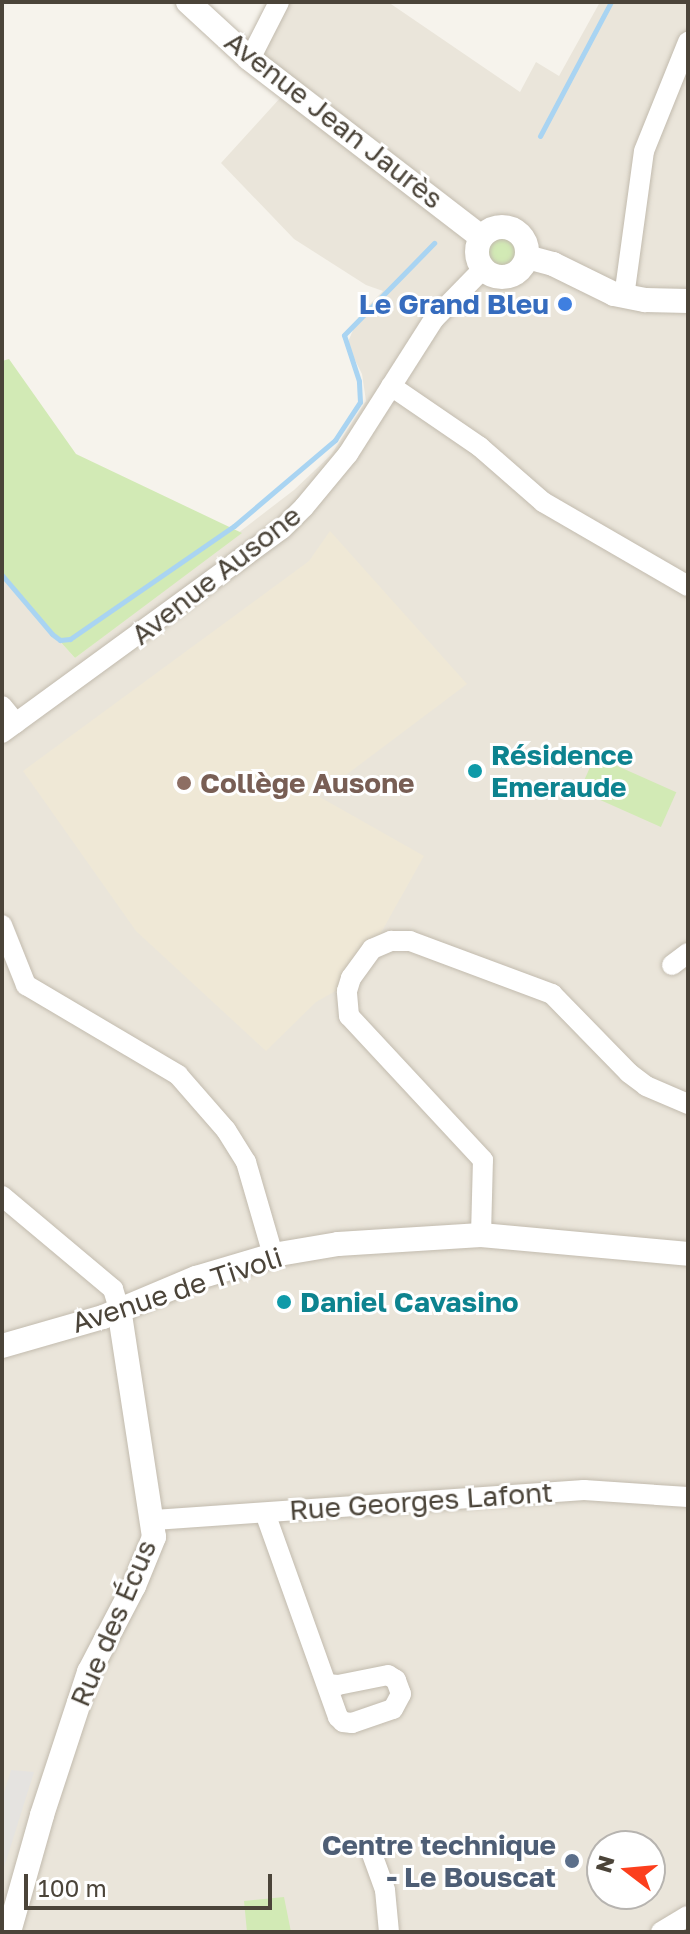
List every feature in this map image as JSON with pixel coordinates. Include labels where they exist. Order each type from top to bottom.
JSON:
[{"type":"street","name":"Avenue Jean Jaurès","points":[[188,2],[250,59],[481,237]]},
{"type":"street","points":[[250,59],[279,2]]},
{"type":"street","points":[[624,297],[644,151],[688,42]]},
{"type":"street","points":[[495,227],[512,228],[524,239],[527,257],[520,270],[507,276],[494,276],[483,269],[476,253],[481,237],[495,227]]},
{"type":"street","points":[[527,257],[553,264],[624,297],[688,301]]},
{"type":"street","name":"Avenue Ausone","points":[[9,728],[282,529],[335,473],[434,319],[483,269]]},
{"type":"street","points":[[391,386],[480,447],[543,502],[688,586]]},
{"type":"street","points":[[2,706],[9,728]]},
{"type":"street","points":[[2,925],[26,985],[178,1075],[226,1130],[246,1162],[273,1255]]},
{"type":"street","points":[[481,1235],[483,1160],[349,1016],[347,991],[351,978],[372,949],[391,941],[410,941],[552,994],[629,1073],[646,1086],[688,1104]]},
{"type":"street","points":[[2,1196],[113,1289],[119,1309]]},
{"type":"street","name":"Avenue de Tivoli","points":[[2,1346],[103,1317],[196,1278],[273,1255],[338,1244],[481,1235],[688,1254]]},
{"type":"street","name":"Rue des Écus","points":[[9,1932],[89,1672],[151,1548],[154,1520],[119,1309]]},
{"type":"street","name":"Rue Georges Lafont","points":[[154,1520],[584,1490],[688,1497]]},
{"type":"street","points":[[265,1513],[327,1684]]},
{"type":"street","points":[[372,1854],[385,1890],[389,1932]]},
{"type":"street","points":[[661,1932],[688,1916]]},
{"type":"shaded area","points":[[271,2],[388,2],[520,92],[536,62],[559,76],[600,2],[688,2],[688,1932],[2,1932],[2,577],[75,658],[294,490],[331,455],[366,401],[362,374],[347,344],[360,314],[383,291],[366,285],[294,239],[221,163],[281,97],[240,59]]},
{"type":"shaded area","name":"Collège Ausone","points":[[330,531],[467,684],[318,796],[424,856],[378,938],[349,963],[339,989],[316,1002],[266,1051],[136,931],[23,771],[309,561]]},
{"type":"shaded area","points":[[11,1770],[34,1772],[2,1874],[2,1799]]},
{"type":"green space","points":[[502,236],[508,237],[516,245],[516,257],[508,265],[502,266],[496,265],[488,257],[487,251],[488,245],[496,237]]},
{"type":"green space","points":[[9,359],[76,454],[242,533],[75,658],[2,577],[2,361]]},
{"type":"green space","points":[[595,756],[676,792],[661,827],[580,791]]},
{"type":"green space","points":[[284,1897],[291,1932],[247,1932],[244,1901]]},
{"type":"waterway","points":[[540,136],[611,2]]},
{"type":"waterway","points":[[2,575],[52,634],[60,640],[70,639],[234,526],[335,440],[360,402],[359,381],[344,335],[434,243]]},
{"type":"place","name":"Le Grand Bleu","points":[[565,304]]},
{"type":"place","name":"Résidence Emeraude","points":[[475,771]]},
{"type":"place","name":"Collège Ausone","points":[[184,783]]},
{"type":"place","name":"Daniel Cavasino","points":[[284,1302]]},
{"type":"place","name":"Centre technique - Le Bouscat","points":[[572,1861]]}]
